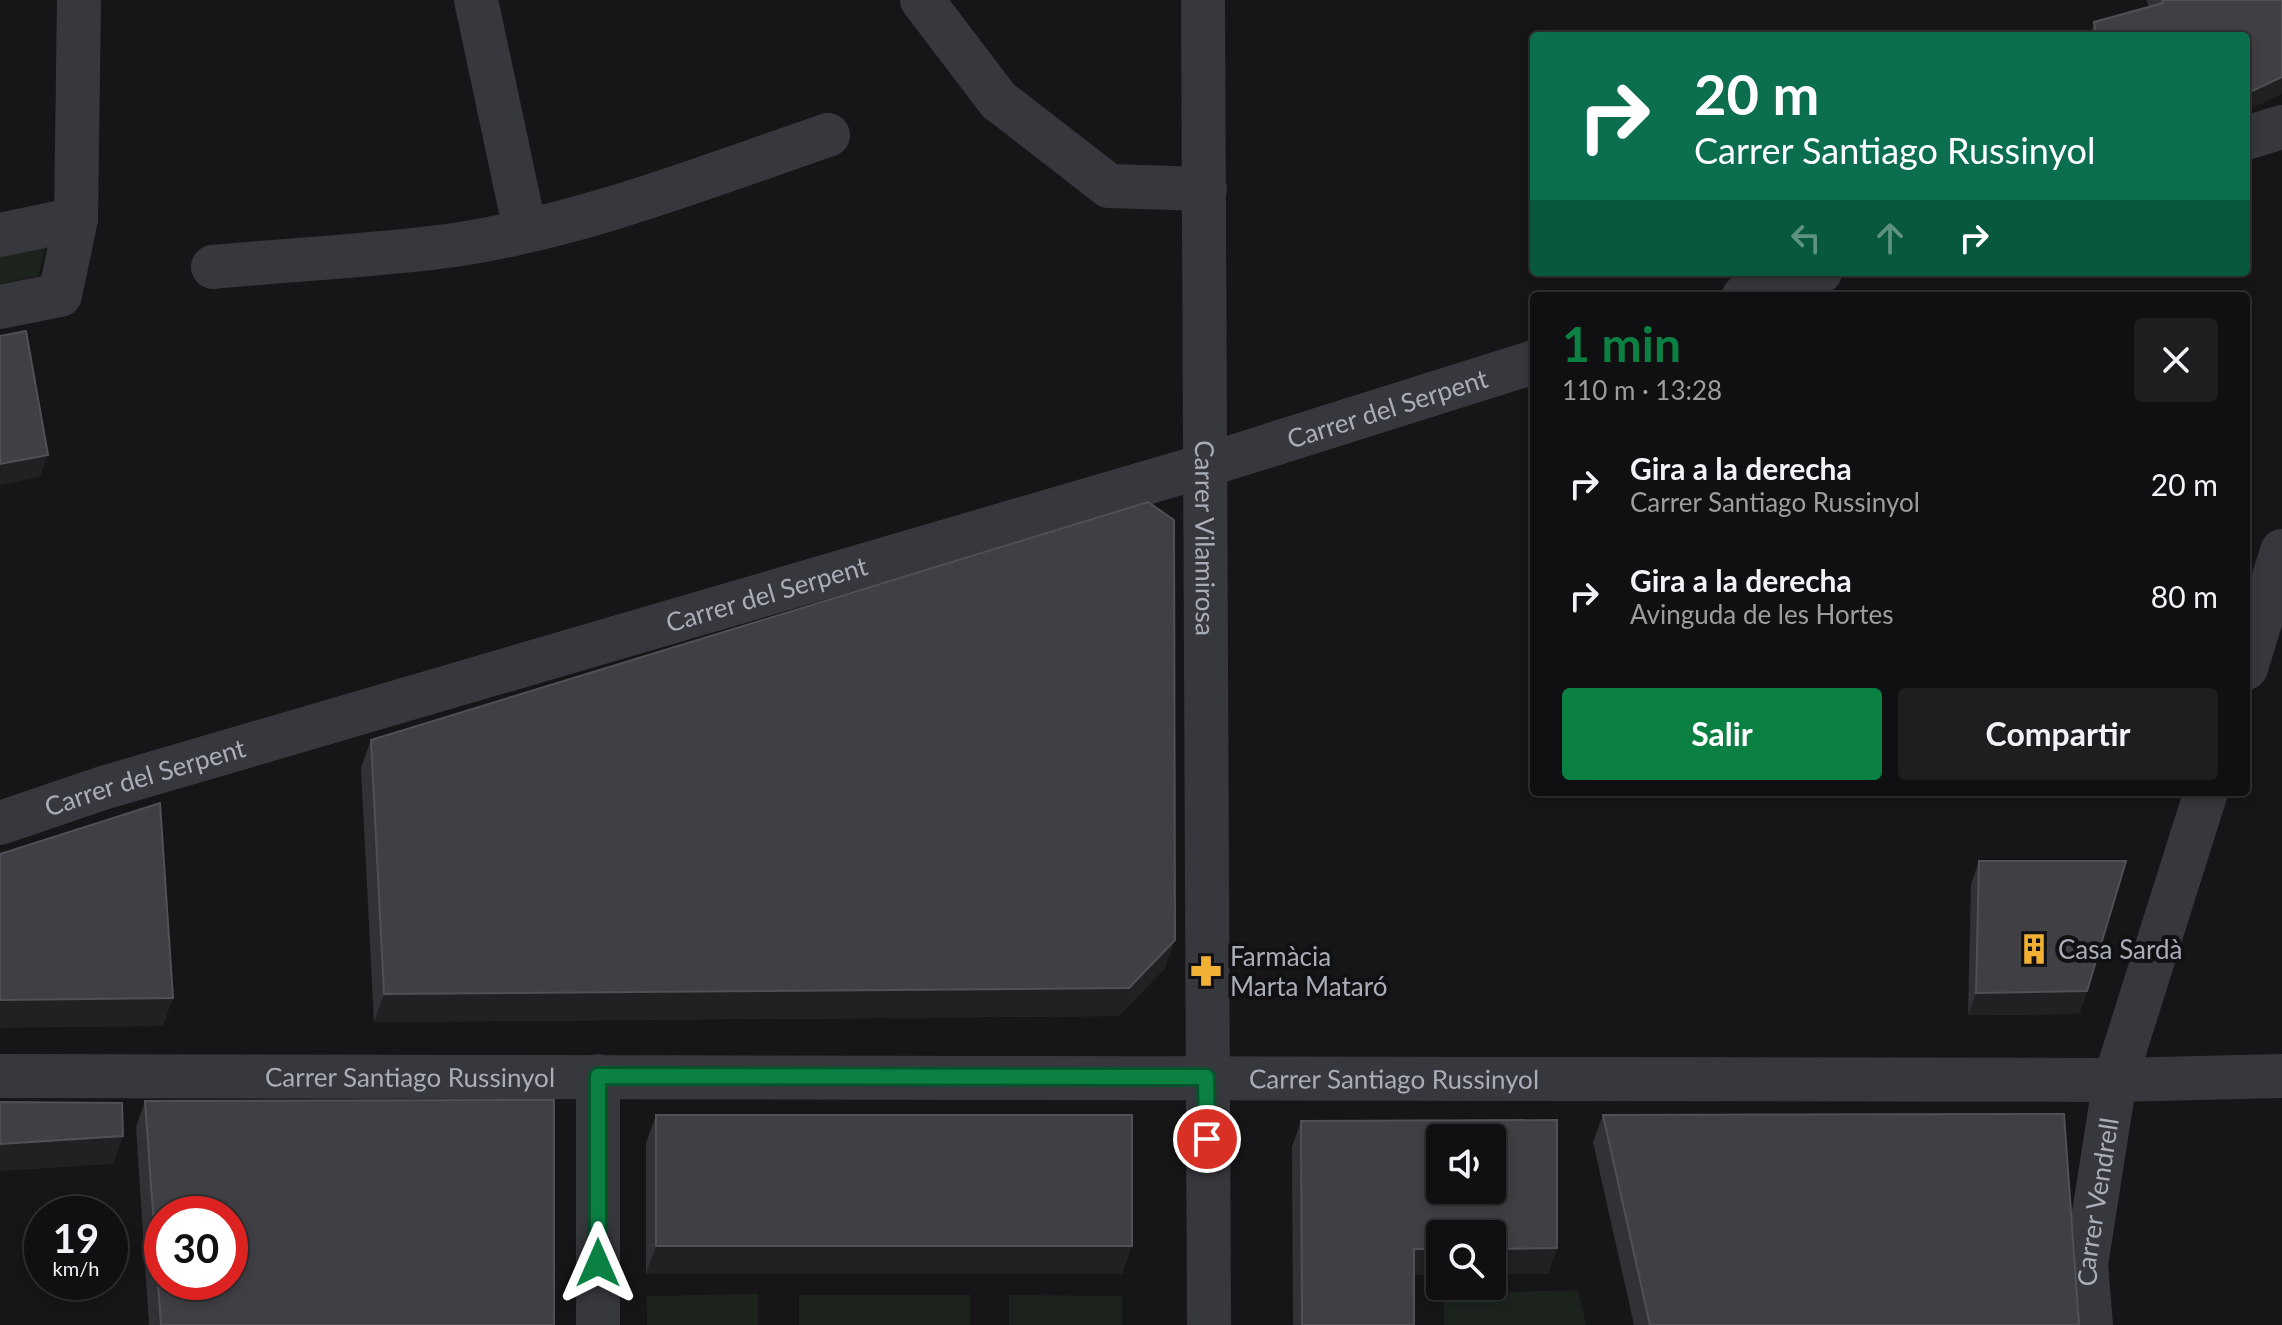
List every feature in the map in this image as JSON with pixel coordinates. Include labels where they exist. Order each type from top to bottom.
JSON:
[{"type":"street","points":[[0,307],[60,295],[76,219],[79,0]]},
{"type":"street","points":[[476,0],[525,230]]},
{"type":"street","points":[[922,0],[998,100],[1109,186],[1205,189]]},
{"type":"street","name":"Carrer Vilamirosa","points":[[1203,0],[1209,1325]]},
{"type":"street","points":[[2250,137],[2282,127]]},
{"type":"street","points":[[213,267],[461,244],[525,230],[670,189],[828,135]]},
{"type":"street","points":[[0,235],[76,219]]},
{"type":"street","points":[[1757,292],[1807,276]]},
{"type":"street","name":"Carrer del Serpent","points":[[0,823],[103,788],[1207,465],[1530,363]]},
{"type":"street","points":[[2261,647],[2282,551]]},
{"type":"street","name":"Carrer Vendrell","points":[[2091,1325],[2086,1264],[2115,1080],[2205,796]]},
{"type":"street","name":"Carrer Santiago Russinyol","points":[[0,1076],[2115,1080],[2282,1076]]},
{"type":"street","points":[[598,1076],[598,1325]]},
{"type":"shaded area","points":[[46,247],[38,276],[0,284],[0,257]]},
{"type":"shaded area","points":[[1578,1290],[1586,1325],[1444,1325],[1444,1300],[1506,1300],[1506,1292]]},
{"type":"shaded area","points":[[758,1294],[758,1325],[647,1325],[647,1296]]},
{"type":"shaded area","points":[[799,1295],[970,1295],[970,1325],[799,1325]]},
{"type":"shaded area","points":[[1009,1295],[1122,1296],[1122,1325],[1009,1325]]},
{"type":"building","points":[[2162,0],[2282,0],[2282,77],[2250,92],[2250,32],[2095,32],[2094,22],[2163,3]]},
{"type":"building","points":[[26,331],[48,455],[0,464],[0,336]]},
{"type":"building","points":[[1148,502],[1174,520],[1175,940],[1129,988],[384,994],[371,740]]},
{"type":"building","points":[[160,803],[173,998],[0,1000],[0,854]]},
{"type":"building","name":"Casa Sardà","points":[[1979,861],[2126,861],[2087,991],[1976,993]]},
{"type":"building","points":[[554,1100],[554,1325],[161,1325],[159,1300],[248,1300],[248,1196],[152,1196],[145,1101]]},
{"type":"building","points":[[0,1102],[122,1103],[123,1136],[0,1144]]},
{"type":"building","points":[[2064,1114],[2079,1325],[1650,1325],[1603,1115]]},
{"type":"building","points":[[656,1115],[1132,1115],[1132,1246],[656,1246]]},
{"type":"building","points":[[1557,1120],[1557,1248],[1506,1249],[1506,1220],[1426,1220],[1426,1249],[1414,1249],[1414,1325],[1302,1325],[1301,1121]]},
{"type":"place","name":"Casa Sardà","points":[[2034,949]]},
{"type":"place","name":"Farmàcia Marta Mataró","points":[[1206,971]]},
{"type":"route","points":[[598,1263],[598,1076],[1206,1077],[1207,1139]]}]
